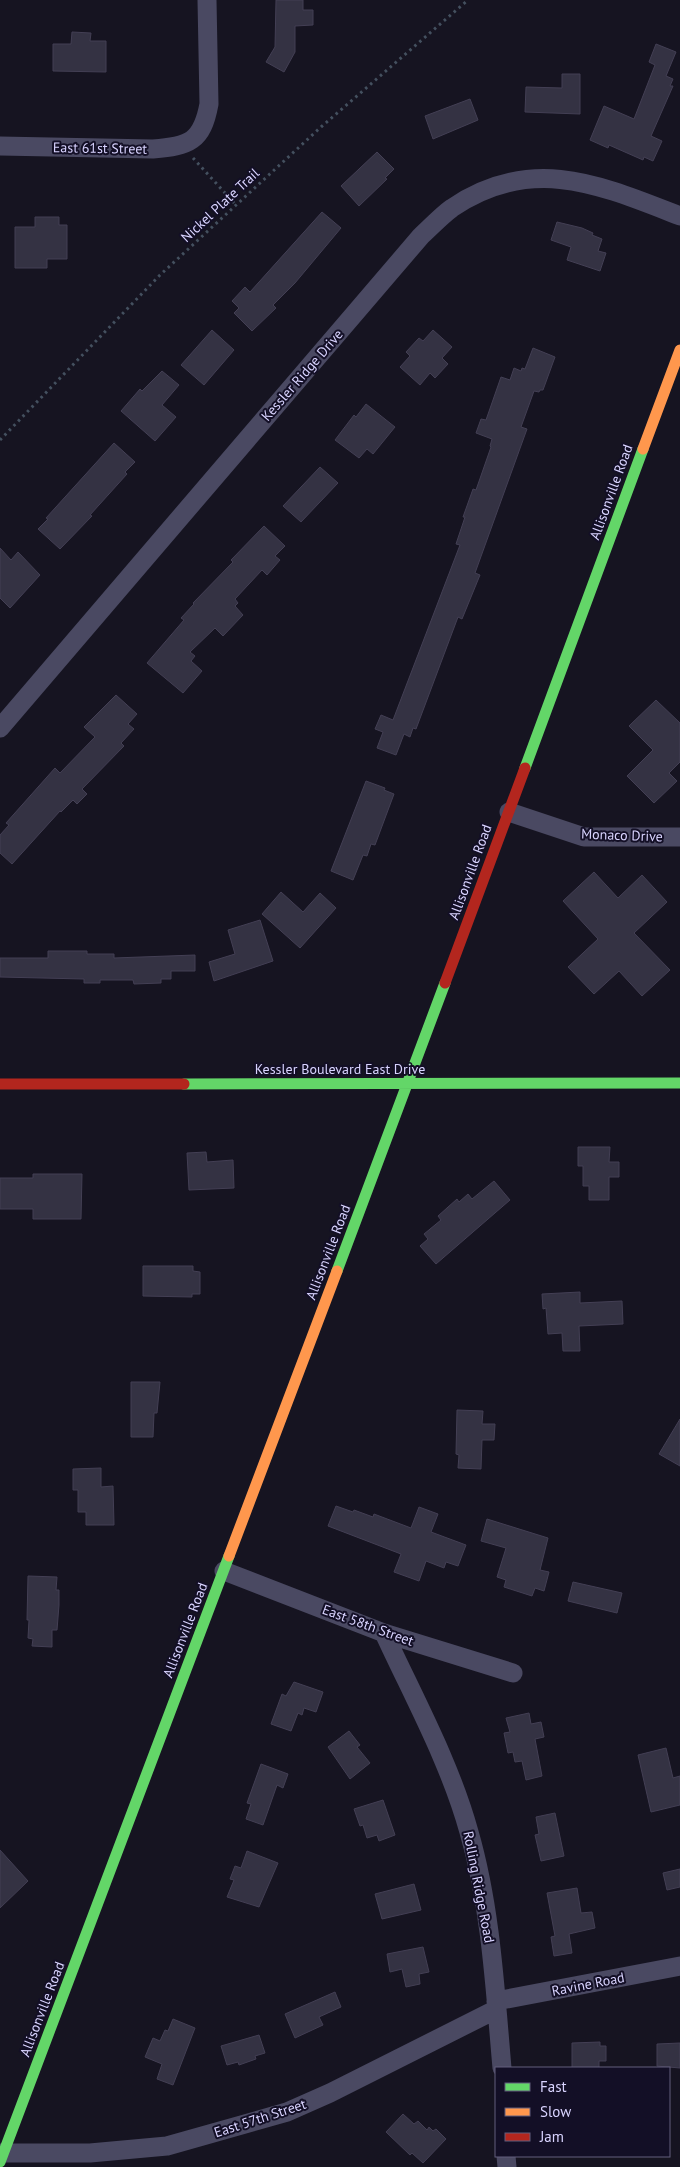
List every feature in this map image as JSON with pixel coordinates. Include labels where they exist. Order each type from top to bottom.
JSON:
[{"type":"main road","name":"Allisonville Road","points":[[1,2156],[408,1083],[680,350]]},
{"type":"main road","name":"Kessler Boulevard East Drive","points":[[0,1084],[680,1083]]},
{"type":"street","points":[[189,141],[206,118],[209,104],[207,0]]},
{"type":"street","name":"East 61st Street","points":[[0,146],[154,149],[189,141]]},
{"type":"street","name":"Kessler Ridge Drive","points":[[0,728],[421,236],[452,208],[467,199],[498,186],[522,180],[556,178],[604,188],[680,216]]},
{"type":"street","name":"Monaco Drive","points":[[509,812],[584,837],[680,837]]},
{"type":"street","name":"East 58th Street","points":[[224,1571],[384,1633],[514,1673]]},
{"type":"street","name":"Rolling Ridge Road","points":[[384,1633],[455,1789],[469,1831],[483,1892],[502,2067]]},
{"type":"street","name":"Ravine Road","points":[[496,2005],[680,1966]]},
{"type":"street","name":"East 57th Street","points":[[1,2156],[90,2153],[167,2146],[277,2114],[330,2093],[496,2005]]},
{"type":"path","name":"Nickel Plate Trail","points":[[0,440],[160,275],[321,127],[468,0]]},
{"type":"path","points":[[189,141],[236,205]]},
{"type":"building","points":[[276,0],[303,0],[303,10],[313,10],[313,25],[295,26],[295,52],[284,72],[266,62],[275,47]]},
{"type":"building","points":[[72,32],[91,33],[90,41],[106,41],[106,72],[53,71],[53,44],[71,44]]},
{"type":"building","points":[[656,44],[676,52],[666,76],[673,79],[670,86],[673,86],[651,136],[662,141],[653,161],[644,157],[643,160],[609,145],[608,148],[590,140],[604,106],[634,119],[655,65],[649,62]]},
{"type":"building","points":[[562,74],[580,74],[580,114],[525,112],[526,87],[562,88]]},
{"type":"building","points":[[470,99],[478,120],[433,139],[425,116]]},
{"type":"building","points":[[377,152],[394,169],[385,178],[387,179],[359,206],[341,186]]},
{"type":"building","points":[[322,212],[341,228],[295,283],[273,305],[276,308],[252,331],[234,313],[239,308],[232,301],[245,287],[250,292]]},
{"type":"building","points":[[35,217],[59,217],[59,225],[67,225],[67,259],[47,259],[47,268],[15,268],[15,227],[35,227]]},
{"type":"building","points":[[557,222],[582,228],[602,239],[598,251],[606,253],[600,271],[567,260],[571,247],[551,240]]},
{"type":"building","points":[[212,330],[234,350],[204,385],[181,365]]},
{"type":"building","points":[[433,330],[452,347],[442,358],[448,364],[435,378],[430,373],[420,385],[400,367],[410,356],[406,352],[419,338],[423,341]]},
{"type":"building","points":[[533,348],[555,357],[543,390],[539,392],[534,391],[521,427],[527,429],[475,573],[480,575],[462,619],[458,617],[416,729],[413,728],[410,737],[404,734],[396,755],[377,748],[383,732],[375,729],[381,715],[393,720],[460,545],[456,544],[465,517],[463,517],[473,489],[476,490],[491,447],[492,439],[476,433],[481,419],[486,420],[501,377],[510,380],[514,368],[521,371],[522,368],[525,369]]},
{"type":"building","points":[[162,371],[179,385],[162,405],[176,417],[155,441],[121,411],[140,389],[142,391]]},
{"type":"building","points":[[366,404],[395,427],[373,454],[367,449],[359,458],[335,440],[354,415],[356,417]]},
{"type":"building","points":[[114,443],[135,462],[125,472],[127,474],[90,515],[92,516],[60,549],[38,529]]},
{"type":"building","points":[[320,467],[338,483],[301,522],[283,506]]},
{"type":"building","points":[[264,526],[285,546],[275,556],[280,560],[267,575],[262,570],[235,599],[238,603],[235,606],[243,615],[223,636],[215,628],[190,652],[195,656],[191,661],[202,671],[183,693],[147,663],[184,620],[181,618],[193,603],[233,562],[231,560]]},
{"type":"building","points":[[0,548],[11,560],[18,552],[40,575],[10,608],[0,598]]},
{"type":"building","points":[[116,695],[137,714],[128,724],[134,729],[121,743],[124,746],[82,789],[87,794],[77,804],[73,800],[60,811],[12,864],[0,853],[0,835],[9,825],[6,823],[55,768],[60,773],[95,737],[84,727]]},
{"type":"building","points":[[656,700],[680,723],[680,762],[669,773],[677,781],[654,803],[627,776],[653,750],[629,726]]},
{"type":"building","points":[[366,781],[385,788],[384,790],[394,794],[375,845],[371,844],[367,856],[363,855],[353,880],[331,871]]},
{"type":"building","points":[[594,872],[618,898],[642,875],[667,902],[634,933],[670,970],[642,996],[619,971],[594,994],[568,967],[598,939],[563,901]]},
{"type":"building","points":[[281,892],[303,912],[320,893],[336,908],[300,948],[262,914]]},
{"type":"building","points":[[260,920],[273,961],[214,981],[209,962],[235,954],[228,930]]},
{"type":"building","points":[[48,951],[87,951],[87,954],[114,954],[114,958],[195,955],[195,971],[171,971],[171,979],[161,979],[161,983],[134,984],[133,980],[100,980],[100,983],[84,983],[84,979],[0,977],[0,958],[48,958]]},
{"type":"building","points":[[578,1147],[610,1147],[609,1162],[619,1162],[619,1177],[609,1177],[609,1200],[589,1200],[589,1186],[583,1186],[583,1166],[578,1166]]},
{"type":"building","points":[[206,1152],[207,1162],[233,1160],[234,1188],[189,1190],[187,1153]]},
{"type":"building","points":[[33,1174],[82,1174],[81,1219],[33,1219],[33,1209],[0,1209],[0,1178],[33,1178]]},
{"type":"building","points":[[494,1181],[510,1200],[436,1264],[420,1246],[428,1239],[424,1234],[441,1220],[438,1216],[457,1199],[459,1202],[468,1194],[472,1199]]},
{"type":"building","points":[[143,1266],[193,1266],[193,1271],[200,1272],[200,1294],[192,1294],[192,1297],[143,1296]]},
{"type":"building","points":[[580,1292],[580,1303],[622,1301],[623,1324],[579,1326],[580,1351],[563,1351],[562,1333],[548,1334],[546,1308],[543,1309],[542,1294]]},
{"type":"building","points":[[131,1382],[160,1382],[157,1413],[154,1413],[153,1437],[131,1437]]},
{"type":"building","points":[[457,1410],[483,1411],[482,1424],[495,1424],[494,1440],[482,1440],[481,1469],[458,1468],[459,1455],[456,1454]]},
{"type":"building","points":[[680,1419],[680,1466],[659,1454]]},
{"type":"building","points":[[101,1468],[101,1487],[113,1486],[114,1525],[86,1525],[86,1512],[78,1512],[78,1490],[73,1490],[73,1469]]},
{"type":"building","points":[[336,1506],[373,1517],[374,1514],[411,1528],[419,1507],[438,1514],[431,1532],[466,1545],[458,1566],[446,1562],[444,1568],[426,1561],[419,1581],[394,1572],[401,1554],[328,1526]]},
{"type":"building","points":[[487,1519],[548,1538],[540,1570],[549,1572],[544,1591],[535,1588],[532,1596],[504,1587],[506,1580],[497,1577],[506,1548],[481,1541]]},
{"type":"building","points":[[28,1576],[57,1577],[56,1590],[59,1590],[59,1605],[57,1630],[52,1630],[52,1647],[32,1646],[33,1639],[28,1638]]},
{"type":"building","points":[[573,1582],[622,1593],[617,1613],[568,1601]]},
{"type":"building","points":[[294,1682],[323,1692],[316,1712],[304,1708],[302,1715],[298,1713],[291,1731],[271,1724],[282,1694],[286,1696]]},
{"type":"building","points":[[529,1713],[531,1724],[541,1722],[544,1737],[535,1739],[542,1776],[526,1780],[522,1761],[515,1762],[513,1752],[508,1753],[504,1733],[510,1732],[506,1718]]},
{"type":"building","points":[[349,1731],[360,1745],[357,1747],[370,1763],[350,1779],[328,1747]]},
{"type":"building","points":[[666,1748],[673,1778],[680,1776],[680,1805],[651,1812],[638,1755]]},
{"type":"building","points":[[261,1764],[288,1774],[283,1788],[277,1785],[263,1825],[246,1819],[251,1804],[247,1803]]},
{"type":"building","points":[[383,1800],[395,1835],[379,1841],[377,1835],[367,1838],[363,1825],[360,1826],[354,1809]]},
{"type":"building","points":[[555,1813],[564,1856],[541,1861],[535,1835],[539,1834],[536,1817]]},
{"type":"building","points":[[0,1850],[28,1881],[0,1908]]},
{"type":"building","points":[[247,1851],[278,1863],[259,1907],[227,1897],[234,1880],[230,1879],[235,1866],[241,1868]]},
{"type":"building","points":[[680,1869],[680,1887],[667,1890],[663,1873]]},
{"type":"building","points":[[414,1884],[421,1910],[382,1919],[375,1894]]},
{"type":"building","points":[[577,1888],[581,1913],[592,1912],[595,1928],[569,1934],[572,1953],[554,1956],[551,1937],[555,1936],[547,1893]]},
{"type":"building","points":[[423,1947],[429,1972],[419,1974],[420,1984],[406,1987],[402,1969],[390,1972],[387,1954]]},
{"type":"building","points":[[335,1992],[341,2007],[319,2017],[323,2025],[295,2038],[285,2014]]},
{"type":"building","points":[[173,2019],[195,2028],[173,2085],[157,2079],[162,2064],[145,2057],[153,2038],[160,2041],[165,2030],[168,2031]]},
{"type":"building","points":[[259,2035],[265,2053],[255,2056],[256,2059],[239,2065],[238,2062],[227,2065],[221,2046]]},
{"type":"building","points":[[600,2042],[600,2046],[606,2046],[606,2061],[599,2061],[599,2067],[572,2067],[572,2043]]},
{"type":"building","points":[[680,2043],[680,2068],[657,2066],[657,2044]]},
{"type":"building","points":[[403,2114],[414,2124],[418,2121],[427,2130],[429,2127],[433,2131],[436,2129],[446,2139],[423,2163],[412,2153],[410,2155],[386,2132]]},
{"type":"traffic: fast","points":[[525,768],[643,449]]},
{"type":"traffic: fast","points":[[337,1271],[445,983]]},
{"type":"traffic: fast","points":[[184,1084],[680,1083]]},
{"type":"traffic: fast","points":[[0,2162],[229,1556]]},
{"type":"traffic: slow","points":[[643,449],[680,350]]},
{"type":"traffic: slow","points":[[229,1556],[337,1271]]},
{"type":"traffic: jam","points":[[445,983],[525,768]]},
{"type":"traffic: jam","points":[[0,1084],[184,1084]]}]
